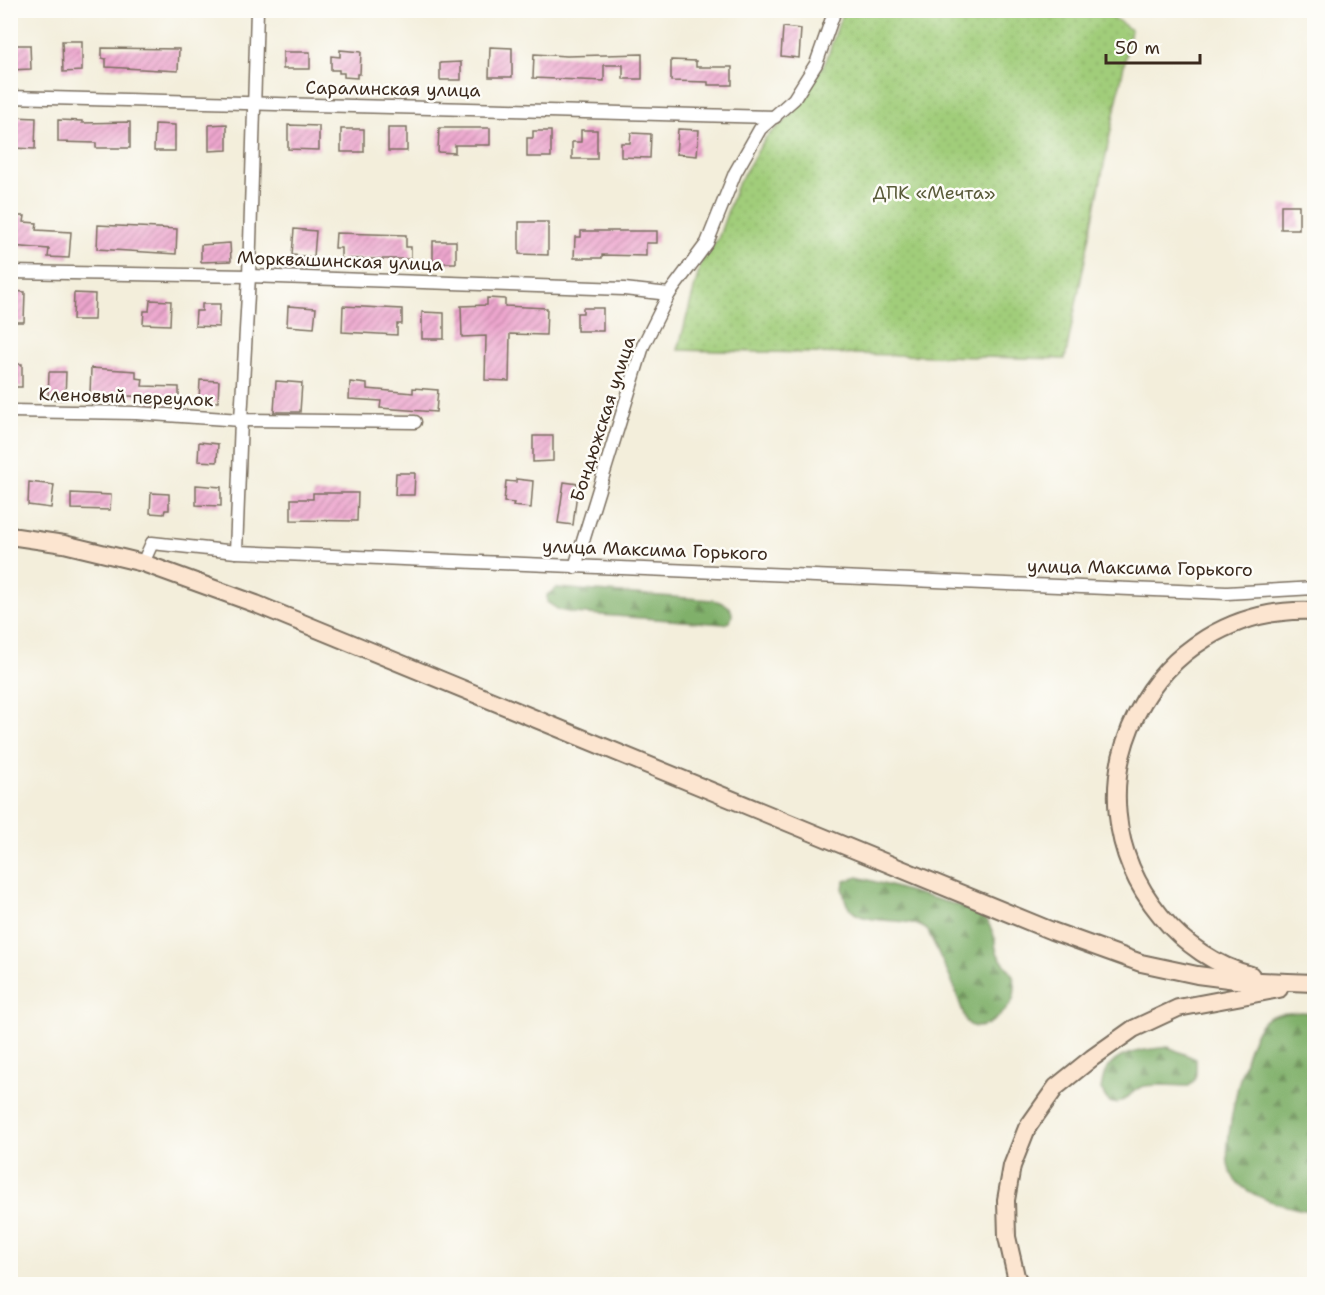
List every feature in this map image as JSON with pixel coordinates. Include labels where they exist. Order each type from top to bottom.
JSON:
[{"type":"street","points":[[236,552],[249,276],[257,10]]},
{"type":"street","name":"Бондюжская улица","points":[[575,567],[643,346],[669,294],[707,243],[735,173],[760,129],[794,99],[816,64],[835,10]]},
{"type":"street","name":"Саралинская улица","points":[[10,97],[775,117]]},
{"type":"street","name":"Морквашинская улица","points":[[10,272],[249,276],[624,289],[669,294]]},
{"type":"street","name":"Кленовый переулок","points":[[10,411],[136,413],[241,420],[415,422]]},
{"type":"street","points":[[10,536],[64,544],[143,563],[256,604],[1030,922],[1141,963],[1197,975],[1236,980],[1314,983]]},
{"type":"street","name":"улица Максима Горького","points":[[143,563],[152,543],[236,552],[1227,593],[1314,588]]},
{"type":"street","points":[[1314,611],[1291,610],[1253,617],[1216,631],[1184,653],[1157,681],[1136,714],[1123,750],[1117,789],[1119,828],[1130,865],[1148,900],[1173,930],[1204,954],[1239,972],[1277,981],[1314,983]]},
{"type":"street","points":[[1020,1284],[1007,1238],[1006,1200],[1012,1166],[1027,1128],[1056,1088],[1092,1058],[1133,1029],[1178,1008],[1314,983]]},
{"type":"green space","name":"ДПК «Мечта»","points":[[843,11],[1101,11],[1106,12],[1131,30],[1065,359],[678,350],[702,259],[718,239],[736,187],[766,137],[792,115],[826,61]]},
{"type":"green space","points":[[557,588],[713,600],[729,606],[732,617],[730,622],[724,624],[573,613],[559,610],[547,602],[547,595]]},
{"type":"green space","points":[[858,877],[979,913],[990,927],[998,954],[1014,981],[1013,1000],[1005,1011],[992,1022],[978,1027],[971,1026],[966,1021],[953,984],[928,931],[907,922],[858,915],[850,909],[845,899],[843,886],[845,881]]},
{"type":"green space","points":[[1302,1012],[1314,1013],[1314,1212],[1264,1199],[1245,1189],[1236,1181],[1228,1163],[1229,1133],[1237,1090],[1256,1032],[1271,1016]]},
{"type":"green space","points":[[1168,1047],[1196,1059],[1195,1077],[1189,1086],[1141,1087],[1121,1102],[1113,1103],[1107,1100],[1101,1089],[1104,1075],[1111,1064],[1134,1052]]},
{"type":"building","points":[[783,27],[801,29],[799,58],[781,56]]},
{"type":"building","points":[[62,41],[82,41],[82,71],[63,72]]},
{"type":"building","points":[[10,45],[30,45],[31,69],[10,70]]},
{"type":"building","points":[[490,47],[512,48],[512,77],[489,77]]},
{"type":"building","points":[[102,48],[179,49],[178,71],[106,67],[106,59],[102,58]]},
{"type":"building","points":[[340,50],[361,52],[360,74],[357,74],[357,78],[344,77],[344,73],[339,73],[339,70],[331,70],[331,56],[340,57]]},
{"type":"building","points":[[283,52],[310,52],[310,69],[283,69]]},
{"type":"building","points":[[534,54],[567,56],[642,54],[642,79],[623,79],[623,65],[604,65],[604,81],[533,78]]},
{"type":"building","points":[[671,60],[696,61],[696,67],[732,67],[732,85],[671,81]]},
{"type":"building","points":[[461,62],[461,80],[440,80],[440,63]]},
{"type":"building","points":[[14,117],[36,118],[35,149],[13,148]]},
{"type":"building","points":[[58,120],[82,121],[82,123],[130,122],[130,148],[96,148],[96,143],[58,142]]},
{"type":"building","points":[[155,124],[175,125],[175,151],[154,151]]},
{"type":"building","points":[[227,124],[227,150],[209,151],[209,125]]},
{"type":"building","points":[[288,125],[319,126],[319,150],[288,149]]},
{"type":"building","points":[[388,128],[407,128],[407,151],[388,151]]},
{"type":"building","points":[[439,128],[490,128],[490,145],[455,145],[455,153],[438,152]]},
{"type":"building","points":[[341,129],[364,129],[364,152],[341,152]]},
{"type":"building","points":[[678,129],[699,130],[697,156],[676,154]]},
{"type":"building","points":[[581,130],[597,130],[597,159],[572,159],[572,142],[581,142]]},
{"type":"building","points":[[533,131],[551,131],[551,157],[527,157],[527,138],[533,138]]},
{"type":"building","points":[[631,133],[651,134],[650,158],[621,157],[621,143],[630,143]]},
{"type":"building","points":[[1281,205],[1299,205],[1299,229],[1281,229]]},
{"type":"building","points":[[10,216],[25,216],[24,222],[37,223],[36,230],[71,232],[69,258],[48,257],[49,249],[10,246]]},
{"type":"building","points":[[519,222],[548,222],[548,255],[519,254]]},
{"type":"building","points":[[98,225],[177,229],[176,254],[97,249]]},
{"type":"building","points":[[294,229],[316,231],[314,257],[292,255]]},
{"type":"building","points":[[581,231],[657,231],[657,243],[646,243],[646,256],[602,255],[602,258],[574,258],[575,237],[581,237]]},
{"type":"building","points":[[336,233],[406,235],[406,247],[411,247],[411,259],[341,259],[341,248],[335,248]]},
{"type":"building","points":[[433,241],[456,241],[456,263],[433,263]]},
{"type":"building","points":[[230,243],[231,261],[201,262],[201,245]]},
{"type":"building","points":[[10,291],[25,292],[24,322],[10,322]]},
{"type":"building","points":[[74,293],[95,294],[94,320],[73,320]]},
{"type":"building","points":[[487,298],[505,299],[505,306],[547,308],[546,335],[510,334],[509,381],[485,380],[486,336],[462,337],[461,306],[487,305]]},
{"type":"building","points":[[150,300],[171,301],[170,325],[143,324],[144,311],[149,311]]},
{"type":"building","points":[[202,304],[220,304],[219,327],[195,326],[196,311],[202,311]]},
{"type":"building","points":[[288,306],[316,308],[314,328],[287,326]]},
{"type":"building","points":[[343,306],[402,309],[402,324],[397,324],[397,335],[342,332]]},
{"type":"building","points":[[583,308],[603,308],[603,331],[577,331],[577,313],[583,313]]},
{"type":"building","points":[[422,312],[444,313],[444,339],[422,339]]},
{"type":"building","points":[[10,364],[22,364],[22,387],[10,387]]},
{"type":"building","points":[[91,368],[136,371],[136,378],[143,379],[142,386],[179,387],[179,405],[148,405],[148,397],[90,394]]},
{"type":"building","points":[[49,372],[66,372],[65,400],[48,399]]},
{"type":"building","points":[[200,380],[219,381],[218,402],[199,401]]},
{"type":"building","points":[[276,381],[302,383],[300,412],[274,412]]},
{"type":"building","points":[[350,382],[367,384],[367,389],[413,393],[413,388],[438,390],[436,412],[380,408],[381,401],[349,399]]},
{"type":"building","points":[[533,436],[553,436],[553,461],[533,462]]},
{"type":"building","points":[[199,442],[218,444],[217,462],[198,461]]},
{"type":"building","points":[[396,473],[415,473],[414,495],[395,495]]},
{"type":"building","points":[[516,479],[533,481],[531,508],[513,506],[514,503],[504,502],[506,481],[516,482]]},
{"type":"building","points":[[29,482],[54,485],[51,508],[28,505]]},
{"type":"building","points":[[564,482],[578,484],[573,525],[558,523]]},
{"type":"building","points":[[196,485],[221,487],[221,506],[196,505]]},
{"type":"building","points":[[71,493],[111,495],[110,510],[71,509]]},
{"type":"building","points":[[151,493],[169,494],[169,510],[165,510],[164,514],[150,513]]},
{"type":"building","points":[[313,493],[358,493],[357,521],[291,520],[291,499],[313,499]]}]
